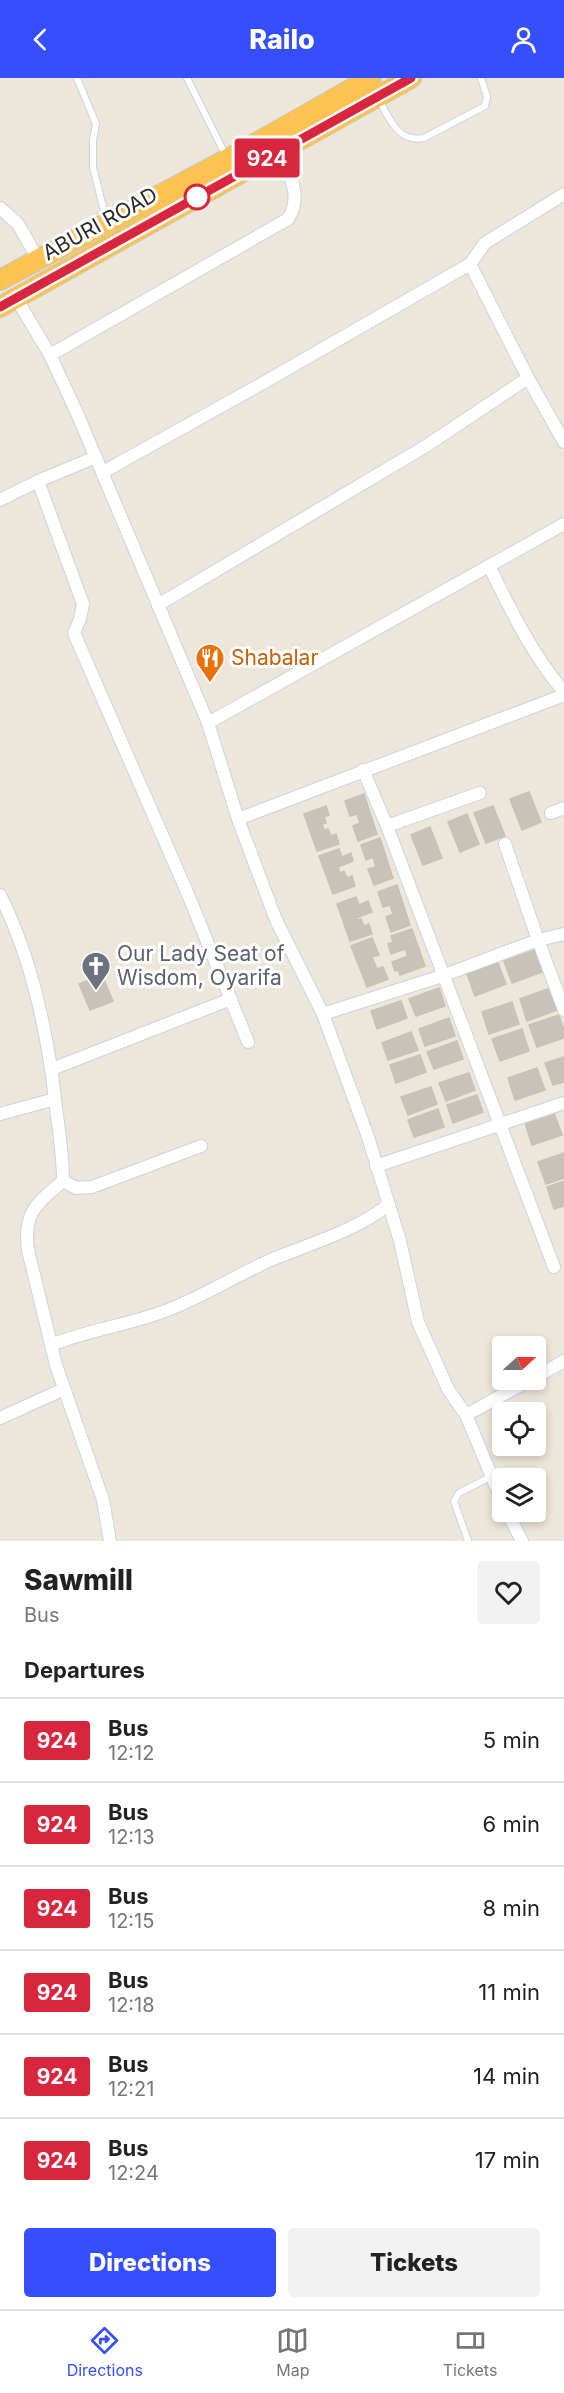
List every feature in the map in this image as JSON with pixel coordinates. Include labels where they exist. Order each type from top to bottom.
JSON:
[{"type":"highway","name":"ABURI ROAD","points":[[0,280],[228,159],[374,87],[411,78]]},
{"type":"highway","name":"ABURI ROAD","points":[[8,303],[280,151],[374,87]]},
{"type":"street","points":[[50,355],[288,219],[294,209],[295,191],[280,151]]},
{"type":"street","points":[[103,472],[470,264],[485,243],[564,194]]},
{"type":"street","points":[[0,208],[18,224],[38,259]]},
{"type":"street","points":[[470,264],[528,378],[564,442]]},
{"type":"street","points":[[8,303],[50,355],[103,472],[208,723],[238,819],[276,920],[323,1014],[368,1137],[405,1258],[418,1322],[440,1372],[466,1415],[492,1476]]},
{"type":"street","points":[[158,605],[426,446],[528,378]]},
{"type":"street","points":[[0,500],[38,481],[96,457]]},
{"type":"street","points":[[38,481],[83,604],[74,633],[248,1042]]},
{"type":"street","points":[[208,723],[564,524]]},
{"type":"street","points":[[238,819],[564,694],[536,656],[489,566]]},
{"type":"street","points":[[363,770],[387,826],[554,1267]]},
{"type":"street","points":[[387,826],[480,793]]},
{"type":"street","points":[[551,813],[564,808]]},
{"type":"street","points":[[505,844],[564,1010]]},
{"type":"street","points":[[0,895],[18,934],[34,991],[52,1069],[63,1155],[63,1181],[33,1208],[28,1219],[26,1233],[28,1250],[64,1389],[103,1500],[110,1541]]},
{"type":"street","points":[[323,1014],[442,975],[538,940],[564,934]]},
{"type":"street","points":[[52,1069],[231,999]]},
{"type":"street","points":[[0,1114],[55,1099]]},
{"type":"street","points":[[376,1166],[564,1103]]},
{"type":"street","points":[[63,1181],[76,1188],[92,1187],[201,1146]]},
{"type":"street","points":[[51,1345],[76,1335],[150,1316],[177,1306],[273,1259],[357,1224],[375,1215],[388,1204]]},
{"type":"street","points":[[546,1371],[564,1361]]},
{"type":"street","points":[[0,1418],[64,1389]]},
{"type":"street","points":[[466,1415],[512,1390]]},
{"type":"street","points":[[512,1522],[522,1541]]},
{"type":"lane","points":[[77,78],[96,124],[93,167],[107,223]]},
{"type":"lane","points":[[186,78],[228,159]]},
{"type":"lane","points":[[374,87],[395,127],[404,137],[416,140],[484,106],[487,97],[481,78]]},
{"type":"lane","points":[[468,1541],[454,1501],[459,1493],[492,1476]]},
{"type":"building","points":[[529,792],[541,822],[522,830],[510,799]]},
{"type":"building","points":[[364,794],[377,834],[358,841],[353,826],[360,823],[357,814],[350,816],[345,801]]},
{"type":"building","points":[[326,806],[329,815],[324,817],[326,823],[322,824],[324,830],[328,829],[331,836],[336,834],[339,844],[317,851],[304,814]]},
{"type":"building","points":[[493,806],[505,836],[486,843],[474,813]]},
{"type":"building","points":[[467,814],[479,844],[460,852],[448,822]]},
{"type":"building","points":[[430,827],[442,858],[423,865],[411,835]]},
{"type":"building","points":[[380,838],[393,878],[374,885],[368,869],[376,867],[373,857],[366,860],[361,845]]},
{"type":"building","points":[[339,849],[342,857],[351,853],[353,861],[338,867],[340,873],[344,871],[347,878],[352,876],[355,886],[333,894],[319,856]]},
{"type":"building","points":[[397,885],[410,925],[391,932],[386,917],[393,914],[390,905],[383,907],[378,892]]},
{"type":"building","points":[[356,897],[359,905],[368,901],[372,912],[356,918],[361,919],[364,926],[369,924],[372,934],[350,941],[337,904]]},
{"type":"building","points":[[412,929],[425,966],[400,975],[398,970],[395,971],[392,962],[408,956],[405,949],[391,954],[388,944],[393,942],[391,936]]},
{"type":"building","points":[[372,938],[379,955],[372,957],[377,969],[383,967],[388,979],[367,987],[351,946]]},
{"type":"building","points":[[535,950],[542,972],[512,983],[504,961]]},
{"type":"building","points":[[498,963],[506,984],[475,996],[467,974]]},
{"type":"building","name":"Our Lady Seat of Wisdom, Oyarifa","points":[[102,975],[113,1001],[90,1010],[79,984]]},
{"type":"building","points":[[439,988],[445,1006],[416,1016],[409,999]]},
{"type":"building","points":[[550,988],[557,1010],[527,1021],[520,999]]},
{"type":"building","points":[[401,1001],[407,1018],[377,1029],[371,1011]]},
{"type":"building","points":[[512,1002],[519,1024],[489,1034],[482,1012]]},
{"type":"building","points":[[559,1015],[564,1038],[537,1047],[529,1025]]},
{"type":"building","points":[[449,1018],[455,1036],[425,1046],[419,1029]]},
{"type":"building","points":[[522,1029],[529,1051],[500,1061],[492,1039]]},
{"type":"building","points":[[411,1032],[418,1050],[388,1060],[382,1043]]},
{"type":"building","points":[[457,1041],[463,1059],[434,1069],[427,1052]]},
{"type":"building","points":[[420,1055],[426,1072],[396,1083],[390,1065]]},
{"type":"building","points":[[564,1057],[564,1082],[553,1085],[545,1063]]},
{"type":"building","points":[[537,1068],[545,1090],[515,1100],[508,1078]]},
{"type":"building","points":[[469,1073],[475,1090],[446,1101],[439,1083]]},
{"type":"building","points":[[431,1087],[437,1104],[408,1115],[401,1097]]},
{"type":"building","points":[[477,1095],[483,1112],[453,1123],[447,1105]]},
{"type":"building","points":[[438,1109],[444,1127],[414,1137],[408,1120]]},
{"type":"building","points":[[554,1113],[562,1135],[532,1145],[525,1123]]},
{"type":"building","points":[[564,1153],[564,1178],[546,1184],[538,1162]]},
{"type":"building","points":[[564,1181],[564,1206],[554,1209],[547,1187]]},
{"type":"bus line","name":"924","points":[[0,307],[411,78]]},
{"type":"place","name":"Shabalar","points":[[210,684]]},
{"type":"place","name":"Our Lady Seat of Wisdom, Oyarifa","points":[[96,992]]}]
